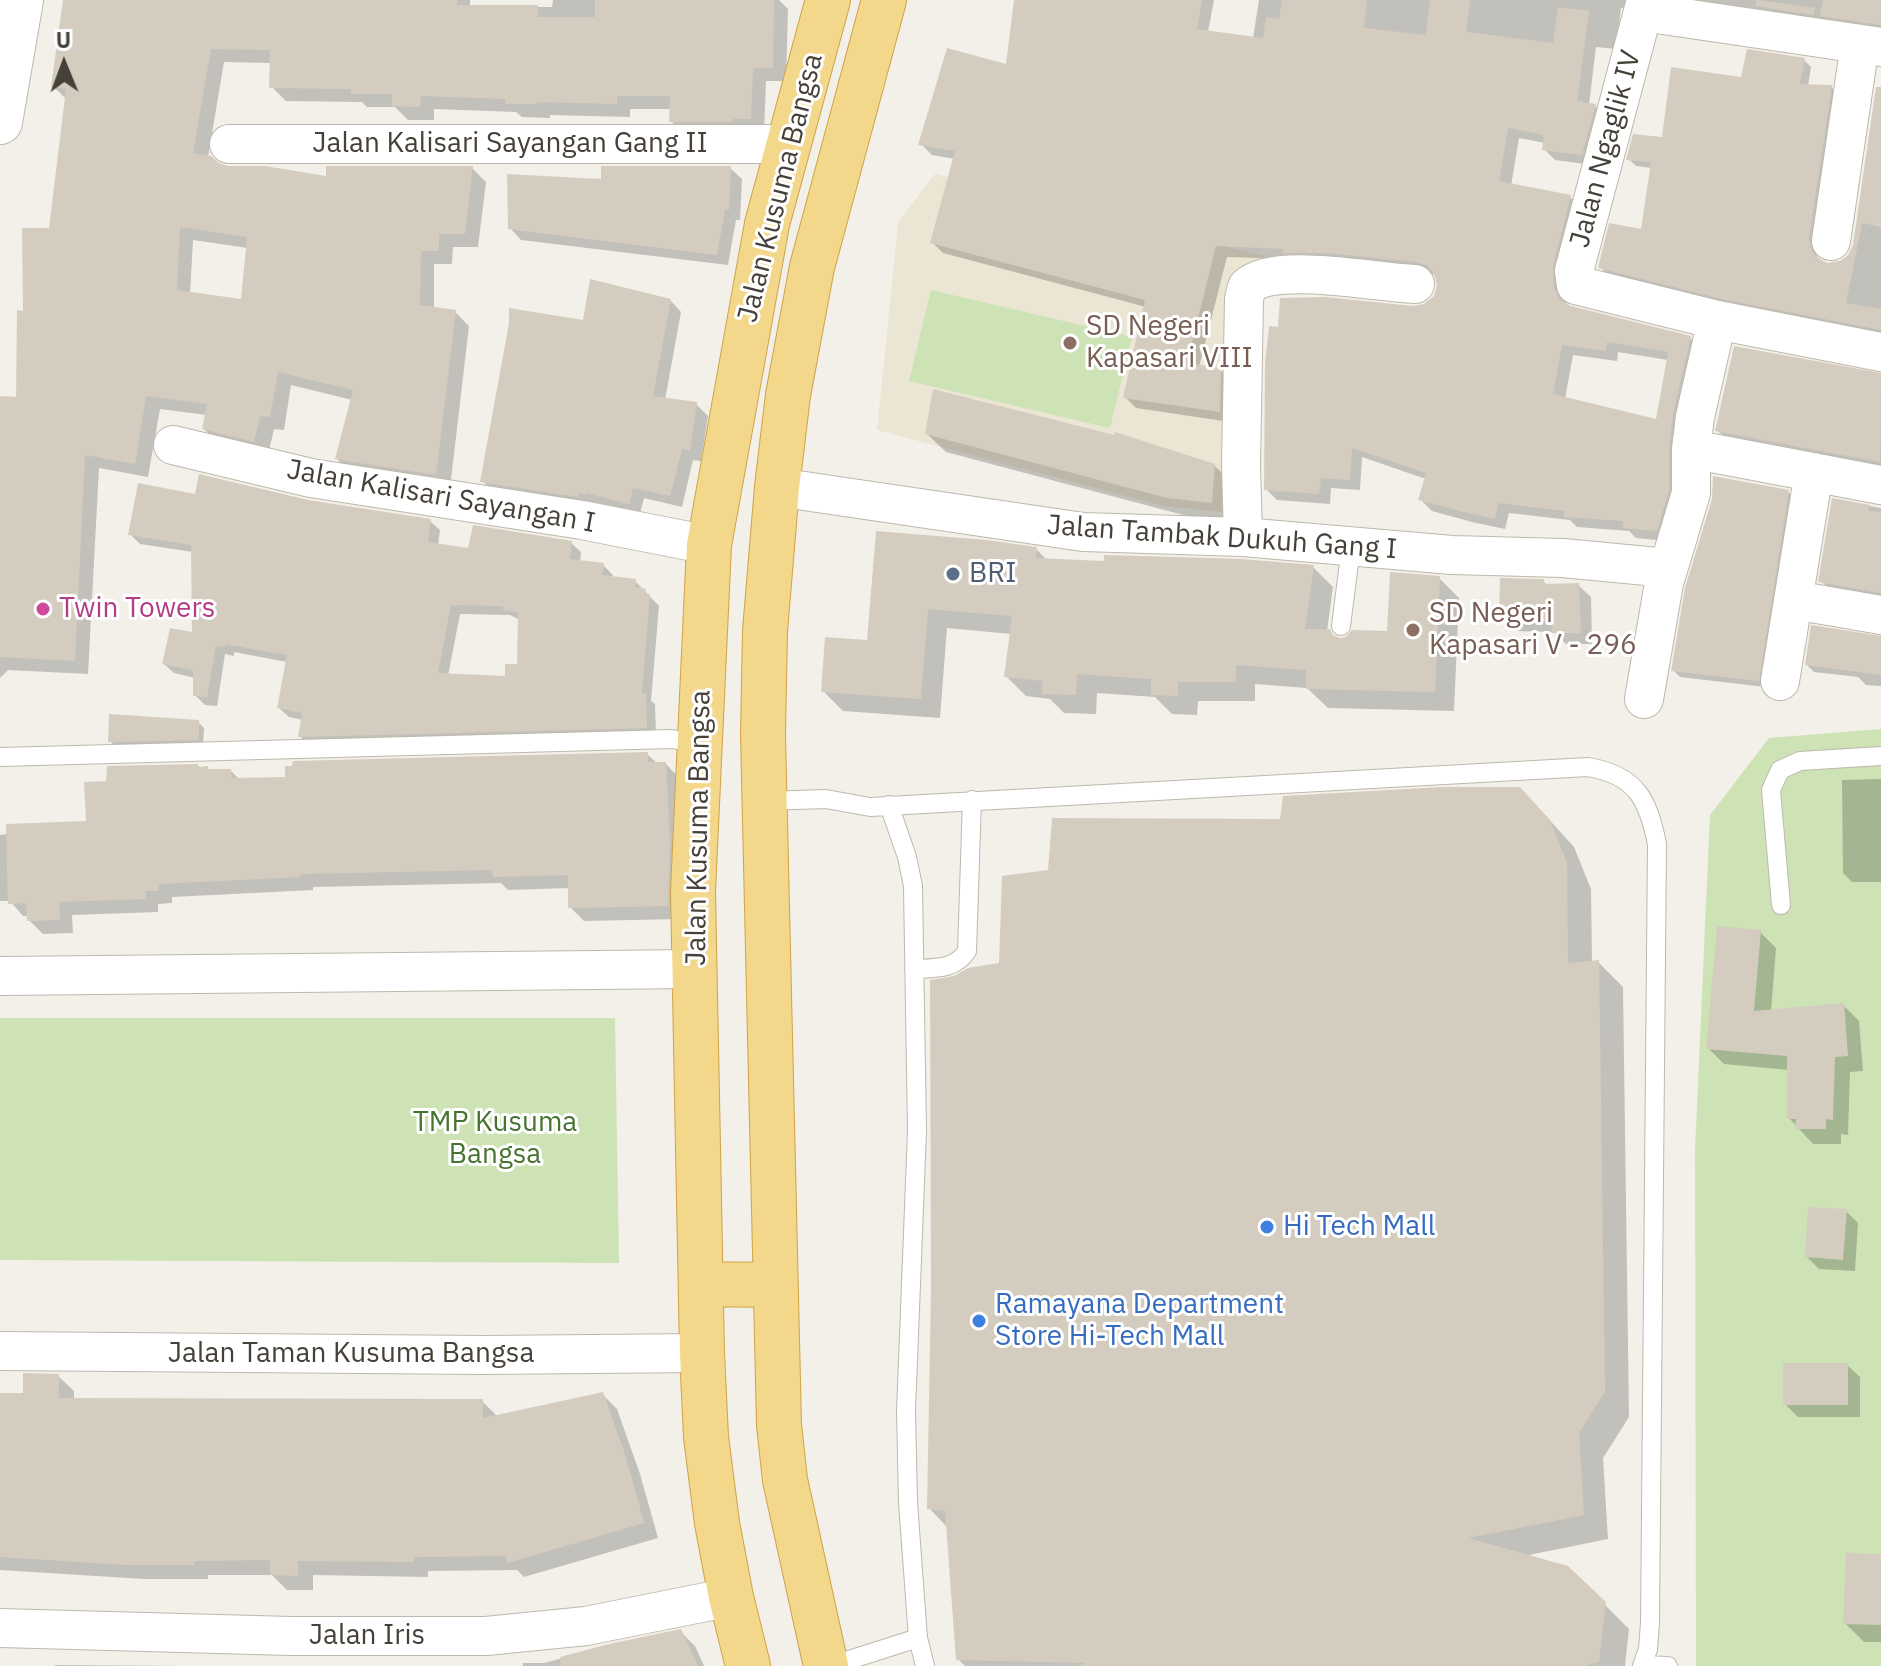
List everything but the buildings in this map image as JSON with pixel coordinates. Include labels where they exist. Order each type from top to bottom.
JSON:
[{"type":"highway","name":"Jalan Kusuma Bangsa","points":[[748,1666],[717,1523],[706,1437],[695,969],[699,744],[709,545],[767,224],[828,0]]},
{"type":"highway","name":"Jalan Kusuma Bangsa","points":[[828,1666],[785,1480],[779,1425],[765,820],[765,631],[788,395],[812,267],[884,0]]},
{"type":"highway","points":[[695,839],[765,820]]},
{"type":"highway","points":[[701,1284],[775,1285]]},
{"type":"street","points":[[0,122],[14,2]]},
{"type":"street","name":"Jalan Ngaglik IV","points":[[1717,320],[1576,285],[1574,271],[1645,6],[1870,45]]},
{"type":"street","points":[[1831,241],[1870,45]]},
{"type":"street","name":"Jalan Kalisari Sayangan Gang II","points":[[229,144],[790,144]]},
{"type":"street","points":[[1243,537],[1241,466],[1244,299],[1247,287],[1268,275],[1301,274],[1415,284]]},
{"type":"street","points":[[1644,699],[1668,568],[1691,493],[1691,449],[1702,382],[1717,320],[1881,352]]},
{"type":"street","name":"Jalan Kalisari Sayangan I","points":[[173,445],[311,478],[582,520],[709,545]]},
{"type":"street","points":[[1691,449],[1881,485]]},
{"type":"street","points":[[1780,681],[1814,472]]},
{"type":"street","name":"Jalan Tambak Dukuh Gang I","points":[[777,487],[1083,532],[1243,537],[1452,555],[1563,558],[1668,568]]},
{"type":"street","points":[[1794,600],[1881,615]]},
{"type":"street","points":[[0,976],[695,969]]},
{"type":"street","name":"Jalan Taman Kusuma Bangsa","points":[[0,1351],[467,1355],[702,1353]]},
{"type":"street","name":"Jalan Iris","points":[[0,1628],[291,1636],[486,1636],[586,1626],[731,1597]]},
{"type":"lane","points":[[1341,626],[1351,547]]},
{"type":"lane","points":[[0,757],[672,739],[699,744]]},
{"type":"lane","points":[[1781,905],[1771,790],[1780,770],[1800,761],[1881,756]]},
{"type":"lane","points":[[765,820],[826,799],[879,806],[1588,767],[1621,776],[1636,790],[1646,804],[1657,844],[1650,1623],[1643,1666],[1668,1666]]},
{"type":"lane","points":[[914,969],[948,967],[961,961],[967,951],[972,800]]},
{"type":"lane","points":[[879,806],[907,857],[913,886],[917,1131],[906,1411],[908,1503],[918,1638],[925,1666]]},
{"type":"lane","points":[[828,1666],[918,1638]]},
{"type":"shaded area","name":"SD Negeri Kapasari VIII","points":[[935,174],[1264,256],[1238,514],[1164,506],[877,430],[898,222]]},
{"type":"green space","points":[[931,290],[1132,337],[1110,428],[909,381]]},
{"type":"green space","points":[[1881,729],[1881,1666],[1696,1666],[1695,1150],[1710,815],[1769,738]]},
{"type":"green space","name":"TMP Kusuma Bangsa","points":[[0,1018],[615,1018],[619,1263],[0,1260]]},
{"type":"place","name":"SD Negeri Kapasari VIII","points":[[1070,343]]},
{"type":"place","name":"BRI","points":[[953,574]]},
{"type":"place","name":"Twin Towers","points":[[43,609]]},
{"type":"place","name":"SD Negeri Kapasari V - 296","points":[[1413,630]]},
{"type":"place","name":"Hi Tech Mall","points":[[1267,1227]]},
{"type":"place","name":"Ramayana Department Store Hi-Tech Mall","points":[[979,1321]]}]
